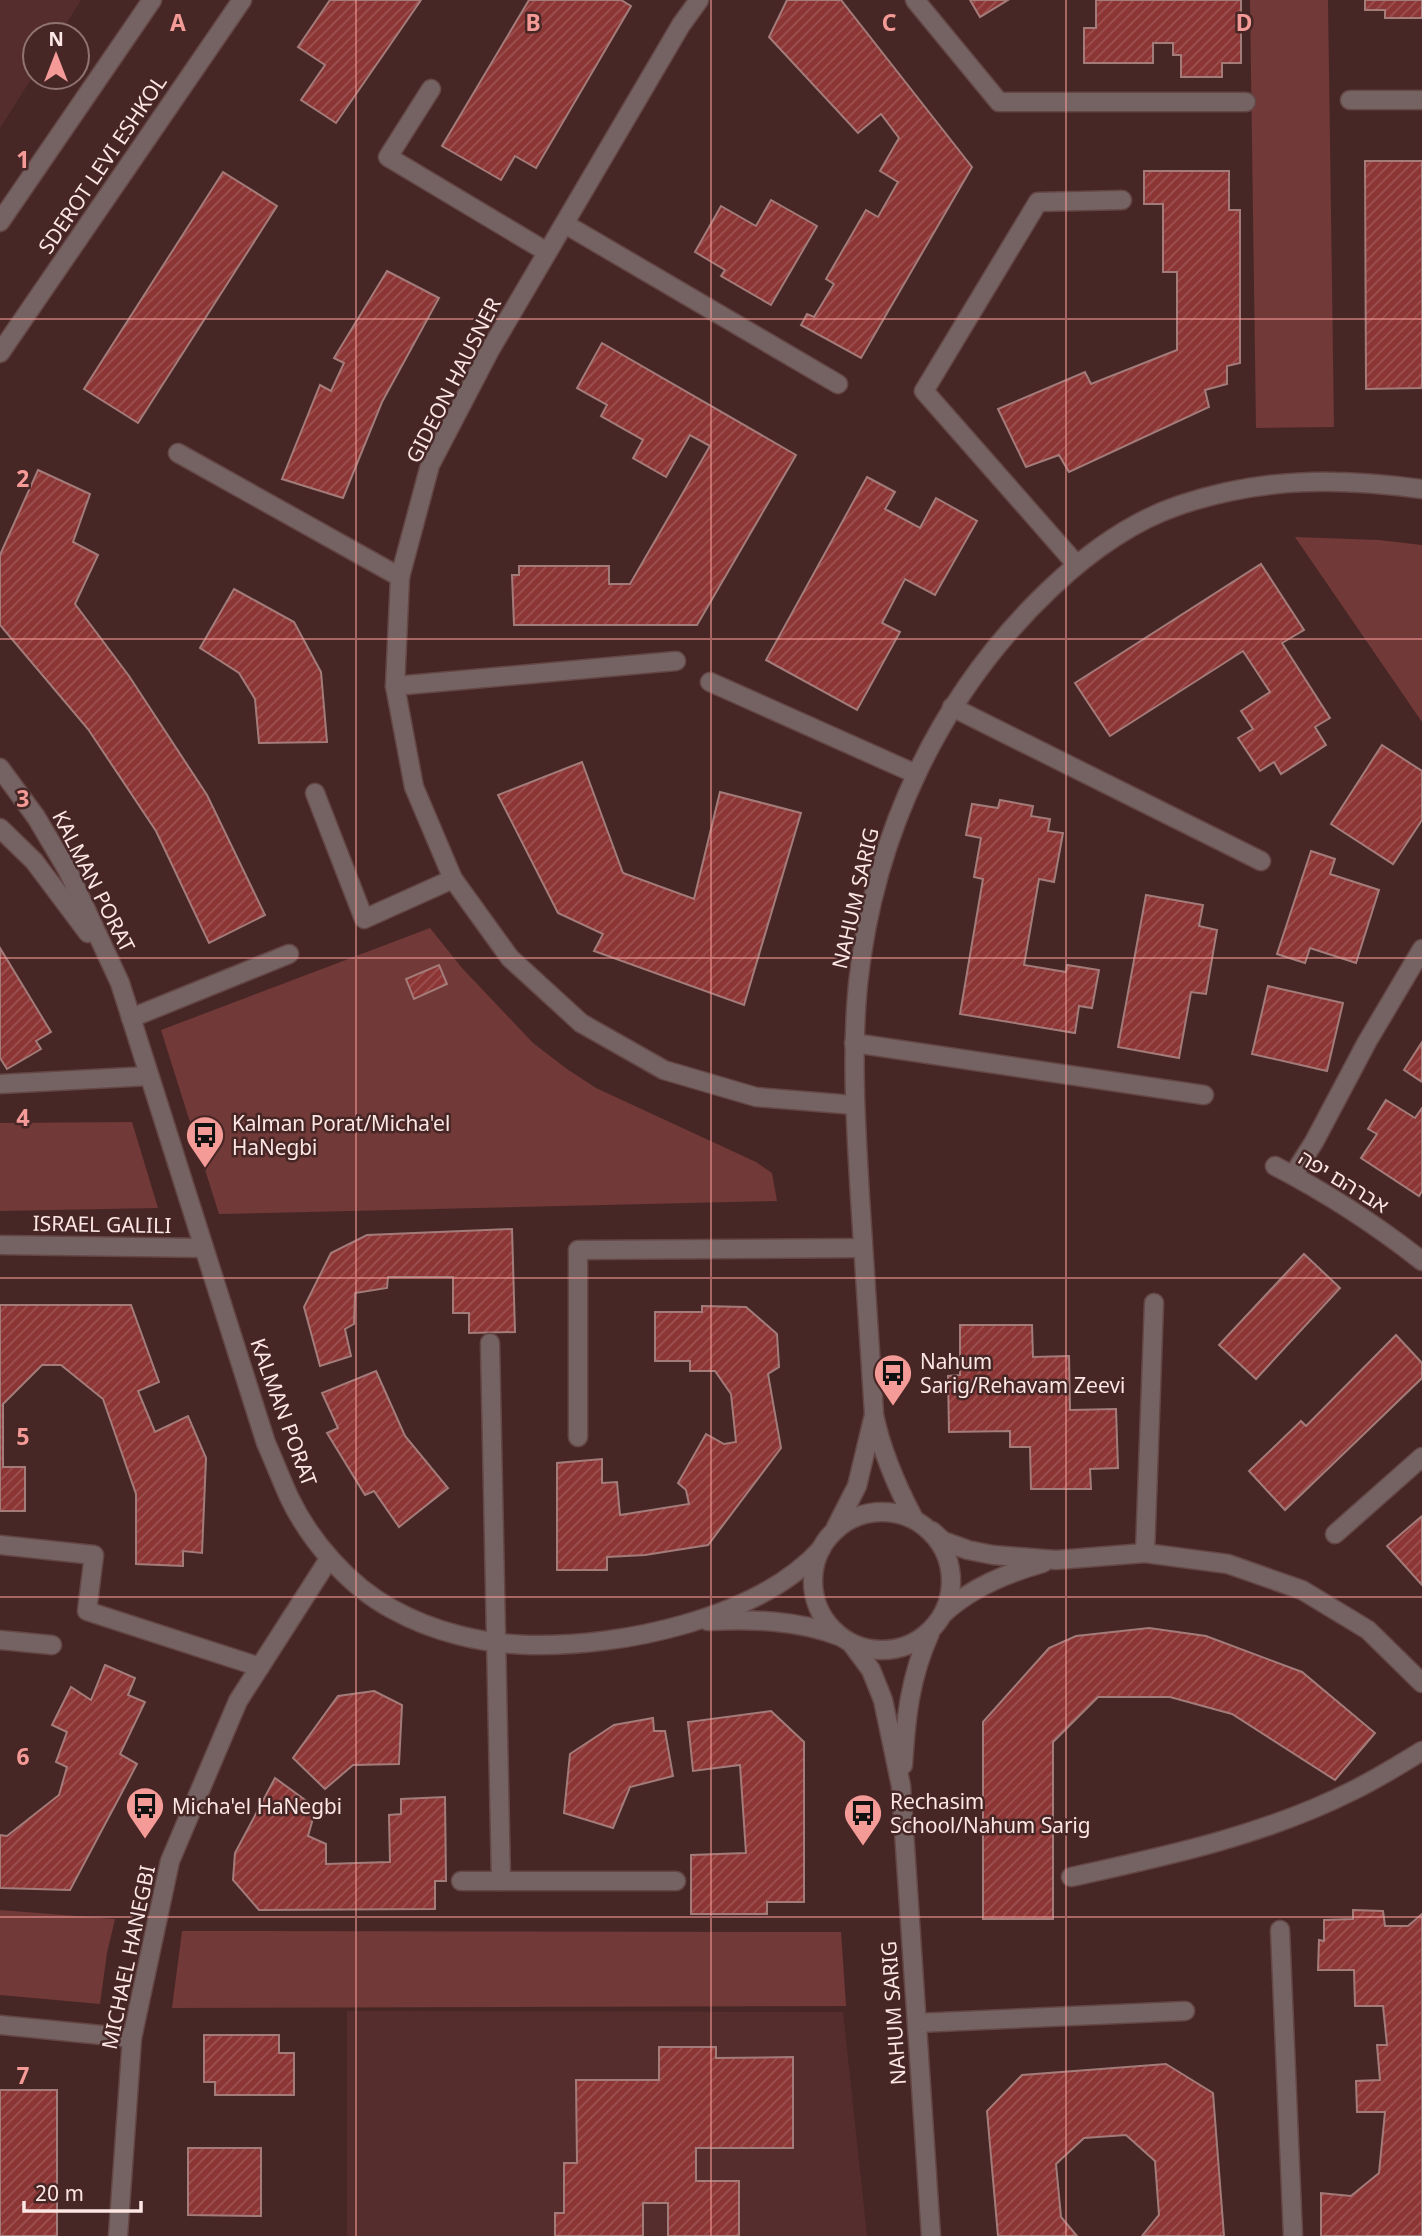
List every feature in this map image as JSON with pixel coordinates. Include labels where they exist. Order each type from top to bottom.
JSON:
[{"type":"street","points":[[0,222],[152,0]]},
{"type":"street","name":"SDEROT LEVI ESHKOL","points":[[0,353],[242,0]]},
{"type":"street","name":"GIDEON HAUSNER","points":[[699,0],[681,25],[547,252],[490,351],[430,465],[400,577],[395,686],[414,787],[453,879],[510,958],[560,1004],[581,1023],[664,1070],[756,1097],[854,1105]]},
{"type":"street","points":[[915,0],[999,102],[1246,102]]},
{"type":"street","points":[[431,89],[388,156],[547,252]]},
{"type":"street","points":[[1350,100],[1422,100]]},
{"type":"street","points":[[1076,564],[924,391],[1038,202],[1122,200]]},
{"type":"street","points":[[565,224],[838,384]]},
{"type":"street","points":[[178,453],[400,577]]},
{"type":"street","name":"NAHUM SARIG","points":[[914,1519],[895,1484],[874,1415],[854,1105],[854,1043],[858,983],[880,868],[922,759],[951,707],[986,657],[1028,610],[1076,564],[1124,531],[1178,506],[1237,489],[1314,481],[1367,482],[1422,489]]},
{"type":"street","points":[[395,686],[676,661]]},
{"type":"street","points":[[710,682],[916,774]]},
{"type":"street","points":[[951,707],[1261,861]]},
{"type":"street","name":"KALMAN PORAT","points":[[0,768],[36,817],[68,871],[120,983],[271,1454],[290,1499],[329,1559],[352,1581],[391,1609],[434,1629],[496,1642],[529,1645],[581,1643],[635,1636],[690,1622],[733,1607],[774,1588],[799,1571],[821,1549]]},
{"type":"street","points":[[315,793],[364,919],[453,879]]},
{"type":"street","name":"KALMAN PORAT","points":[[0,828],[34,861],[58,891],[120,983]]},
{"type":"street","points":[[1293,1175],[1422,949]]},
{"type":"street","points":[[131,1018],[289,954]]},
{"type":"street","points":[[854,1043],[1204,1094]]},
{"type":"street","points":[[0,1083],[149,1076]]},
{"type":"street","name":"אברהם יפה","points":[[1275,1166],[1328,1194],[1378,1226],[1422,1261]]},
{"type":"street","name":"ISRAEL GALILI","points":[[0,1245],[204,1248]]},
{"type":"street","points":[[579,1437],[579,1250],[863,1248]]},
{"type":"street","points":[[1145,1553],[1154,1303]]},
{"type":"street","points":[[490,1343],[501,1881]]},
{"type":"street","name":"NAHUM SARIG","points":[[833,1531],[857,1486],[874,1415]]},
{"type":"street","points":[[1335,1534],[1422,1457]]},
{"type":"street","points":[[1056,1560],[987,1584],[956,1603],[944,1613],[932,1630],[914,1643],[894,1649],[871,1649],[846,1640],[826,1622],[816,1603],[813,1581],[816,1559],[833,1531],[850,1519],[871,1512],[894,1512],[914,1519],[943,1541],[993,1555],[1056,1560],[1145,1553],[1228,1564],[1302,1590],[1368,1630],[1422,1683]]},
{"type":"street","points":[[932,1531],[944,1549],[951,1570],[951,1592],[944,1613]]},
{"type":"street","points":[[0,1545],[94,1555],[87,1611],[260,1667]]},
{"type":"street","name":"MICHAEL HANEGBI","points":[[118,2236],[132,2038],[170,1861],[238,1701],[329,1559]]},
{"type":"street","name":"KALMAN PORAT","points":[[690,1622],[780,1623],[823,1630],[846,1640]]},
{"type":"street","name":"NAHUM SARIG","points":[[901,1786],[911,1688],[919,1657],[932,1630]]},
{"type":"street","points":[[0,1640],[52,1645]]},
{"type":"street","name":"NAHUM SARIG","points":[[846,1640],[871,1671],[883,1700],[901,1786],[931,2236]]},
{"type":"street","points":[[1071,1877],[1194,1848],[1273,1824],[1350,1793],[1422,1751]]},
{"type":"street","points":[[461,1881],[676,1881]]},
{"type":"street","points":[[1280,1930],[1293,2236]]},
{"type":"street","points":[[917,2023],[1185,2011]]},
{"type":"street","points":[[0,2025],[132,2038]]},
{"type":"shaded area","points":[[0,0],[81,0],[68,21],[21,21],[21,91],[24,91],[0,128]]},
{"type":"shaded area","points":[[1250,0],[1328,0],[1334,427],[1256,428]]},
{"type":"shaded area","points":[[1295,537],[1379,540],[1422,545],[1422,722]]},
{"type":"shaded area","points":[[430,928],[462,968],[533,1043],[596,1088],[756,1162],[772,1173],[777,1201],[219,1214],[161,1030]]},
{"type":"shaded area","points":[[132,1122],[158,1208],[0,1211],[0,1123]]},
{"type":"shaded area","points":[[0,1910],[115,1919],[100,2004],[0,1995]]},
{"type":"shaded area","points":[[182,1931],[841,1932],[846,2006],[172,2008]]},
{"type":"shaded area","points":[[347,2011],[843,2012],[867,2236],[347,2236]]},
{"type":"building","points":[[330,0],[421,0],[336,123],[301,100],[325,65],[298,47]]},
{"type":"building","points":[[529,0],[621,0],[631,6],[536,168],[515,156],[501,180],[442,146]]},
{"type":"building","points":[[787,0],[841,0],[972,167],[861,358],[801,325],[807,314],[814,317],[834,284],[826,279],[866,210],[878,217],[898,182],[880,171],[899,138],[881,114],[858,133],[769,37]]},
{"type":"building","points":[[970,0],[1008,0],[980,17]]},
{"type":"building","points":[[1096,0],[1241,0],[1241,63],[1222,63],[1222,77],[1181,77],[1181,55],[1173,55],[1173,43],[1153,43],[1153,63],[1084,63],[1084,28],[1096,28]]},
{"type":"building","points":[[1365,0],[1422,0],[1422,18],[1385,18],[1385,10],[1365,10]]},
{"type":"building","points":[[1365,161],[1422,161],[1422,388],[1366,389]]},
{"type":"building","points":[[1144,171],[1229,171],[1229,210],[1240,210],[1240,363],[1227,366],[1227,384],[1205,390],[1209,407],[1069,472],[1059,455],[1026,467],[998,409],[1085,372],[1091,384],[1177,350],[1177,272],[1163,272],[1163,204],[1144,204]]},
{"type":"building","points":[[223,172],[277,206],[138,423],[84,389]]},
{"type":"building","points":[[771,200],[817,226],[771,305],[721,276],[725,270],[695,252],[721,206],[756,226]]},
{"type":"building","points":[[387,271],[439,298],[382,402],[343,498],[282,479],[320,385],[331,391],[344,363],[334,358]]},
{"type":"building","points":[[602,343],[796,455],[697,625],[514,625],[512,575],[519,575],[519,566],[609,566],[609,584],[630,584],[710,446],[690,435],[666,477],[633,458],[643,440],[601,416],[607,405],[577,388]]},
{"type":"building","points":[[38,470],[90,494],[73,542],[98,555],[75,604],[129,676],[207,795],[265,915],[209,943],[156,831],[88,729],[0,625],[0,555]]},
{"type":"building","points":[[867,477],[895,492],[885,509],[920,528],[936,498],[977,521],[935,595],[905,579],[882,623],[900,632],[857,710],[766,660]]},
{"type":"building","points":[[1261,564],[1304,630],[1282,643],[1330,718],[1315,727],[1326,745],[1281,774],[1274,762],[1260,771],[1238,738],[1253,729],[1241,711],[1270,692],[1243,651],[1110,736],[1075,683]]},
{"type":"building","points":[[234,589],[294,622],[321,672],[327,742],[259,743],[255,699],[239,673],[200,648]]},
{"type":"building","points":[[1382,745],[1422,771],[1422,820],[1393,864],[1331,824]]},
{"type":"building","points":[[582,762],[623,873],[694,899],[720,792],[801,813],[744,1005],[594,951],[603,934],[558,913],[498,795]]},
{"type":"building","points":[[1000,800],[1033,806],[1031,816],[1050,819],[1048,831],[1063,833],[1054,882],[1039,879],[1024,965],[1066,972],[1067,965],[1099,970],[1092,1008],[1079,1006],[1075,1033],[960,1014],[983,879],[974,877],[981,838],[966,835],[972,804],[998,808]]},
{"type":"building","points":[[1311,851],[1335,859],[1330,874],[1379,890],[1356,963],[1310,948],[1305,963],[1277,954]]},
{"type":"building","points":[[1146,895],[1203,905],[1199,926],[1217,930],[1206,994],[1191,992],[1179,1058],[1118,1047]]},
{"type":"building","points":[[0,948],[51,1032],[36,1041],[41,1049],[7,1069],[0,1058]]},
{"type":"building","points":[[439,965],[447,984],[414,999],[406,979]]},
{"type":"building","points":[[1268,986],[1343,1003],[1327,1071],[1252,1054]]},
{"type":"building","points":[[1422,1042],[1422,1082],[1404,1070]]},
{"type":"building","points":[[1386,1100],[1415,1118],[1422,1108],[1422,1191],[1419,1196],[1361,1158],[1377,1134],[1368,1129]]},
{"type":"building","points":[[512,1229],[515,1332],[469,1333],[469,1313],[453,1313],[453,1277],[388,1277],[387,1288],[355,1293],[354,1324],[345,1329],[351,1356],[320,1366],[304,1307],[331,1253],[367,1235]]},
{"type":"building","points":[[1304,1254],[1340,1288],[1256,1379],[1219,1345]]},
{"type":"building","points":[[0,1305],[131,1305],[159,1382],[138,1391],[155,1432],[188,1416],[206,1458],[202,1553],[183,1551],[183,1566],[136,1564],[136,1494],[103,1399],[61,1365],[42,1365],[3,1404],[3,1467],[25,1467],[25,1511],[0,1511]]},
{"type":"building","points":[[702,1306],[746,1307],[777,1334],[779,1367],[768,1374],[781,1448],[708,1545],[645,1555],[607,1557],[607,1570],[557,1570],[557,1463],[602,1459],[602,1483],[617,1482],[620,1515],[689,1504],[686,1490],[678,1483],[706,1434],[724,1444],[736,1442],[731,1394],[715,1371],[690,1371],[690,1361],[655,1361],[655,1312],[702,1312]]},
{"type":"building","points":[[960,1325],[1032,1325],[1033,1357],[1069,1356],[1070,1410],[1116,1409],[1118,1468],[1090,1469],[1091,1489],[1031,1489],[1030,1447],[1010,1447],[1010,1431],[949,1432],[948,1376],[960,1375]]},
{"type":"building","points":[[1396,1335],[1422,1363],[1422,1378],[1285,1510],[1249,1471],[1301,1421],[1306,1426]]},
{"type":"building","points":[[376,1371],[405,1436],[448,1488],[399,1527],[374,1491],[365,1495],[327,1433],[338,1428],[322,1393]]},
{"type":"building","points":[[1422,1516],[1422,1585],[1387,1546]]},
{"type":"building","points":[[1149,1628],[1206,1636],[1302,1672],[1375,1733],[1335,1780],[1232,1714],[1170,1697],[1098,1697],[1053,1742],[1053,1919],[983,1919],[983,1722],[1049,1648],[1076,1636]]},
{"type":"building","points":[[105,1665],[135,1678],[128,1695],[145,1702],[120,1754],[137,1764],[70,1890],[0,1888],[0,1835],[7,1836],[59,1795],[67,1767],[56,1762],[67,1732],[52,1725],[71,1687],[91,1700]]},
{"type":"building","points":[[374,1691],[402,1705],[399,1764],[353,1765],[325,1789],[293,1758],[338,1696]]},
{"type":"building","points":[[771,1711],[804,1742],[804,1902],[767,1902],[767,1914],[691,1914],[691,1855],[746,1853],[740,1765],[693,1771],[688,1722]]},
{"type":"building","points":[[653,1718],[654,1731],[665,1731],[673,1776],[630,1787],[613,1828],[564,1813],[570,1754],[614,1725]]},
{"type":"building","points":[[275,1778],[316,1808],[308,1836],[326,1844],[326,1864],[390,1862],[389,1815],[401,1814],[401,1799],[445,1797],[446,1881],[435,1881],[435,1909],[259,1910],[233,1880],[235,1853]]},
{"type":"building","points":[[1353,1910],[1383,1911],[1385,1926],[1408,1926],[1422,1914],[1422,2236],[1321,2236],[1321,2193],[1351,2196],[1379,2173],[1385,2112],[1357,2112],[1356,2081],[1380,2080],[1377,2045],[1387,2045],[1383,2006],[1355,2006],[1354,1970],[1318,1970],[1319,1940],[1324,1941],[1324,1920],[1353,1919]]},
{"type":"building","points":[[204,2035],[279,2035],[279,2053],[294,2053],[294,2095],[215,2095],[215,2082],[204,2082]]},
{"type":"building","points":[[659,2047],[716,2047],[716,2058],[793,2057],[793,2148],[696,2148],[696,2181],[739,2181],[739,2236],[668,2236],[668,2203],[643,2203],[643,2236],[555,2236],[555,2213],[564,2213],[564,2163],[577,2163],[576,2080],[659,2080]]},
{"type":"building","points":[[1166,2064],[1213,2093],[1224,2236],[1142,2236],[1159,2215],[1155,2161],[1126,2135],[1084,2138],[1056,2164],[1061,2217],[1077,2236],[998,2236],[987,2111],[1022,2075]]},
{"type":"building","points":[[0,2090],[57,2090],[57,2236],[0,2236]]},
{"type":"building","points":[[188,2148],[261,2148],[261,2216],[188,2215]]},
{"type":"place","name":"Kalman Porat/Micha'el HaNegbi","points":[[205,1169]]},
{"type":"place","name":"Nahum Sarig/Rehavam Zeevi","points":[[893,1407]]},
{"type":"place","name":"Micha'el HaNegbi","points":[[145,1840]]},
{"type":"place","name":"Rechasim School/Nahum Sarig","points":[[863,1847]]}]
